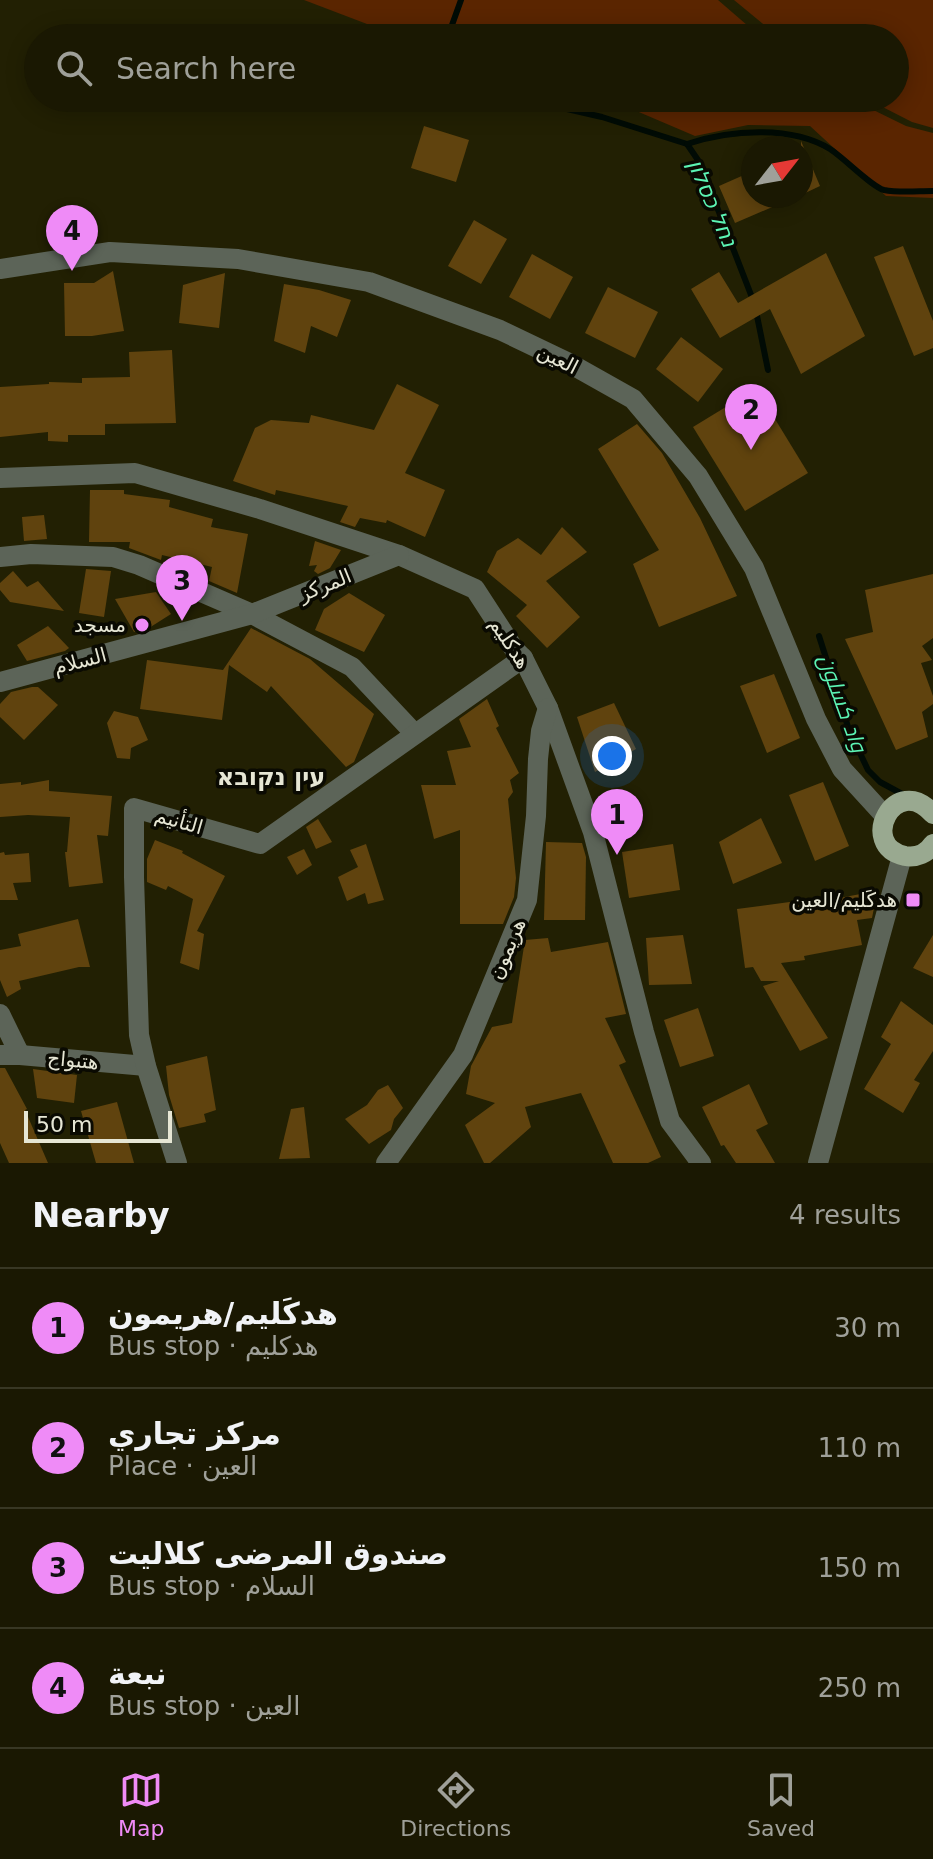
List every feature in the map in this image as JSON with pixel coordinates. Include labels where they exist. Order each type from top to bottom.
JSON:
[{"type":"main road","points":[[931,807],[913,801],[903,802],[890,808],[882,826],[887,844],[902,856],[921,854],[933,844]]},
{"type":"street","name":"العين","points":[[0,269],[110,252],[238,259],[369,282],[500,330],[569,363],[633,399],[698,476],[754,568],[816,719],[842,769],[885,816]]},
{"type":"street","name":"هدكليم","points":[[0,478],[135,473],[260,509],[399,555],[475,589],[523,658],[548,708],[593,832],[670,1121],[701,1163]]},
{"type":"street","points":[[0,557],[31,554],[113,557],[139,565],[252,614],[352,667],[415,734]]},
{"type":"street","name":"المركز","points":[[252,614],[399,555]]},
{"type":"street","name":"السلام","points":[[0,682],[252,614]]},
{"type":"street","name":"التأنيم","points":[[177,1163],[139,1035],[134,808],[260,844],[523,658]]},
{"type":"street","name":"هريمون","points":[[386,1163],[463,1055],[527,900],[541,731],[548,708]]},
{"type":"street","points":[[818,1163],[902,856]]},
{"type":"street","points":[[0,1014],[10,1055]]},
{"type":"street","name":"هتبواح","points":[[10,1055],[146,1066]]},
{"type":"shaded area","points":[[304,0],[718,0],[746,24],[367,24]]},
{"type":"shaded area","points":[[734,0],[933,0],[933,128],[892,112],[909,112],[909,24],[763,24]]},
{"type":"shaded area","points":[[639,112],[878,112],[906,126],[933,133],[933,198],[886,196],[810,126],[748,125],[695,136]]},
{"type":"building","points":[[424,126],[469,140],[456,182],[411,168]]},
{"type":"building","points":[[813,169],[820,186],[813,189]]},
{"type":"building","points":[[741,176],[741,208],[770,208],[735,223],[719,186]]},
{"type":"building","points":[[474,220],[507,239],[481,284],[448,266]]},
{"type":"building","points":[[903,246],[933,321],[933,348],[914,356],[874,257]]},
{"type":"building","points":[[826,253],[865,336],[801,374],[770,309],[720,338],[691,289],[719,272],[738,303]]},
{"type":"building","points":[[532,254],[573,277],[550,319],[509,297]]},
{"type":"building","points":[[113,271],[124,331],[65,336],[64,283],[94,283]]},
{"type":"building","points":[[225,273],[219,328],[179,323],[183,285]]},
{"type":"building","points":[[284,284],[351,300],[337,337],[311,326],[305,353],[274,341]]},
{"type":"building","points":[[608,287],[658,312],[635,358],[585,333]]},
{"type":"building","points":[[681,337],[723,369],[698,402],[656,369]]},
{"type":"building","points":[[172,350],[176,423],[105,424],[105,435],[68,435],[68,442],[48,441],[48,432],[0,437],[0,387],[49,382],[82,383],[82,378],[130,377],[129,352]]},
{"type":"building","points":[[397,384],[439,405],[405,473],[445,490],[425,537],[387,520],[386,523],[360,518],[355,527],[340,522],[348,506],[276,490],[275,495],[233,481],[255,428],[271,420],[309,423],[311,415],[374,430]]},
{"type":"building","points":[[752,391],[764,401],[808,473],[745,511],[693,427]]},
{"type":"building","points":[[637,424],[662,453],[700,518],[737,596],[659,627],[633,564],[659,550],[598,449]]},
{"type":"building","points":[[90,490],[124,490],[124,494],[170,500],[169,507],[213,519],[211,527],[248,534],[237,593],[209,581],[212,567],[162,555],[161,560],[129,548],[130,542],[89,542]]},
{"type":"building","points":[[44,515],[47,539],[24,541],[22,517]]},
{"type":"building","points":[[562,527],[587,552],[546,581],[580,617],[547,648],[516,616],[527,605],[487,572],[497,551],[518,538],[541,555]]},
{"type":"building","points":[[315,541],[341,550],[330,568],[318,574],[314,571],[317,565],[309,566]]},
{"type":"building","points":[[86,569],[111,571],[104,617],[79,613]]},
{"type":"building","points":[[13,571],[27,587],[38,581],[64,611],[10,602],[0,590],[0,583]]},
{"type":"building","points":[[933,574],[933,638],[922,646],[932,660],[921,663],[933,696],[933,704],[922,712],[928,737],[896,750],[845,639],[873,632],[865,590]]},
{"type":"building","name":"مسجد","points":[[156,592],[171,614],[149,628],[134,632],[115,599]]},
{"type":"building","points":[[349,593],[385,615],[364,652],[315,630],[324,609]]},
{"type":"building","points":[[48,626],[69,648],[27,661],[17,645]]},
{"type":"building","points":[[251,628],[310,659],[374,714],[354,762],[346,767],[271,686],[267,692],[229,665],[222,720],[140,709],[147,660],[223,670]]},
{"type":"building","points":[[774,674],[800,738],[767,753],[740,686]]},
{"type":"building","points":[[38,687],[58,705],[24,740],[0,717],[0,704],[11,692]]},
{"type":"building","points":[[487,699],[499,726],[496,728],[519,773],[510,780],[513,792],[508,799],[516,878],[514,897],[503,924],[460,924],[460,830],[434,839],[421,785],[456,785],[447,751],[471,747],[459,719]]},
{"type":"building","points":[[614,703],[636,749],[595,772],[577,717]]},
{"type":"building","points":[[114,711],[138,717],[148,740],[131,748],[130,759],[117,758],[107,723]]},
{"type":"building","points":[[49,780],[49,791],[112,796],[108,836],[97,835],[103,883],[69,887],[65,852],[70,817],[0,817],[0,784],[21,782],[21,785]]},
{"type":"building","points":[[823,782],[849,846],[815,861],[789,795]]},
{"type":"building","points":[[761,818],[782,863],[733,884],[719,842]]},
{"type":"building","points":[[318,819],[332,842],[316,849],[306,827]]},
{"type":"building","points":[[155,840],[183,851],[225,876],[197,931],[204,934],[199,970],[180,963],[193,899],[168,886],[166,890],[147,882],[147,859]]},
{"type":"building","points":[[546,842],[582,843],[586,857],[585,920],[544,920]]},
{"type":"building","points":[[366,844],[384,900],[368,904],[365,893],[347,901],[338,877],[358,867],[350,850]]},
{"type":"building","points":[[673,844],[680,890],[629,898],[622,852]]},
{"type":"building","points":[[304,849],[312,865],[297,875],[287,857]]},
{"type":"building","points":[[4,852],[5,855],[29,853],[31,882],[13,883],[18,900],[0,900],[0,853]]},
{"type":"building","points":[[871,892],[872,918],[857,920],[862,945],[781,963],[828,1038],[800,1051],[763,986],[779,981],[761,981],[753,967],[745,968],[737,909],[797,901],[797,906]]},
{"type":"building","points":[[78,919],[90,967],[19,981],[21,989],[7,997],[0,980],[0,950],[21,946],[18,934]]},
{"type":"building","points":[[683,935],[692,984],[649,985],[646,938]]},
{"type":"building","points":[[933,935],[933,977],[913,968]]},
{"type":"building","points":[[548,938],[551,952],[608,942],[626,1014],[605,1018],[626,1062],[619,1065],[661,1157],[648,1163],[613,1163],[581,1093],[525,1107],[531,1127],[490,1163],[484,1163],[465,1125],[495,1103],[466,1094],[471,1066],[492,1027],[512,1023],[525,940]]},
{"type":"building","points":[[901,1001],[933,1025],[933,1051],[914,1080],[920,1083],[903,1113],[864,1089],[891,1044],[881,1037]]},
{"type":"building","points":[[698,1008],[714,1056],[680,1067],[664,1020]]},
{"type":"building","points":[[207,1056],[216,1110],[204,1114],[206,1122],[179,1128],[169,1095],[166,1066]]},
{"type":"building","points":[[0,1068],[5,1068],[27,1109],[48,1163],[9,1163],[0,1143]]},
{"type":"building","points":[[33,1069],[77,1075],[74,1103],[37,1098]]},
{"type":"building","points":[[749,1084],[768,1124],[756,1130],[775,1163],[736,1163],[724,1145],[721,1146],[702,1107]]},
{"type":"building","points":[[388,1085],[403,1108],[394,1119],[391,1130],[369,1144],[345,1119],[367,1105],[378,1090]]},
{"type":"building","points":[[117,1102],[134,1163],[96,1163],[81,1111]]},
{"type":"building","points":[[304,1107],[310,1158],[279,1159],[291,1109]]},
{"type":"waterway","name":"נחל כסלון","points":[[452,24],[461,0]]},
{"type":"waterway","name":"נחל כסלון","points":[[580,112],[687,144],[700,163],[753,300]]},
{"type":"waterway","points":[[687,144],[740,133],[797,136],[830,149],[884,190],[933,191]]},
{"type":"waterway","name":"נחל כסלון","points":[[756,311],[768,370]]},
{"type":"waterway","name":"واد كسلون","points":[[819,636],[849,730],[868,770],[880,782],[904,795]]},
{"type":"place","name":"نبعة","points":[[72,271]]},
{"type":"place","name":"مركز تجاري","points":[[751,450]]},
{"type":"place","name":"صندوق المرضى كلاليت","points":[[182,621]]},
{"type":"place","name":"مسجد","points":[[142,625]]},
{"type":"place","name":"هدكَليم/هريمون","points":[[617,855]]},
{"type":"place","name":"هدكَليم/العين","points":[[913,900]]},
{"type":"district","name":"עין נקובא","points":[[271,777]]}]
